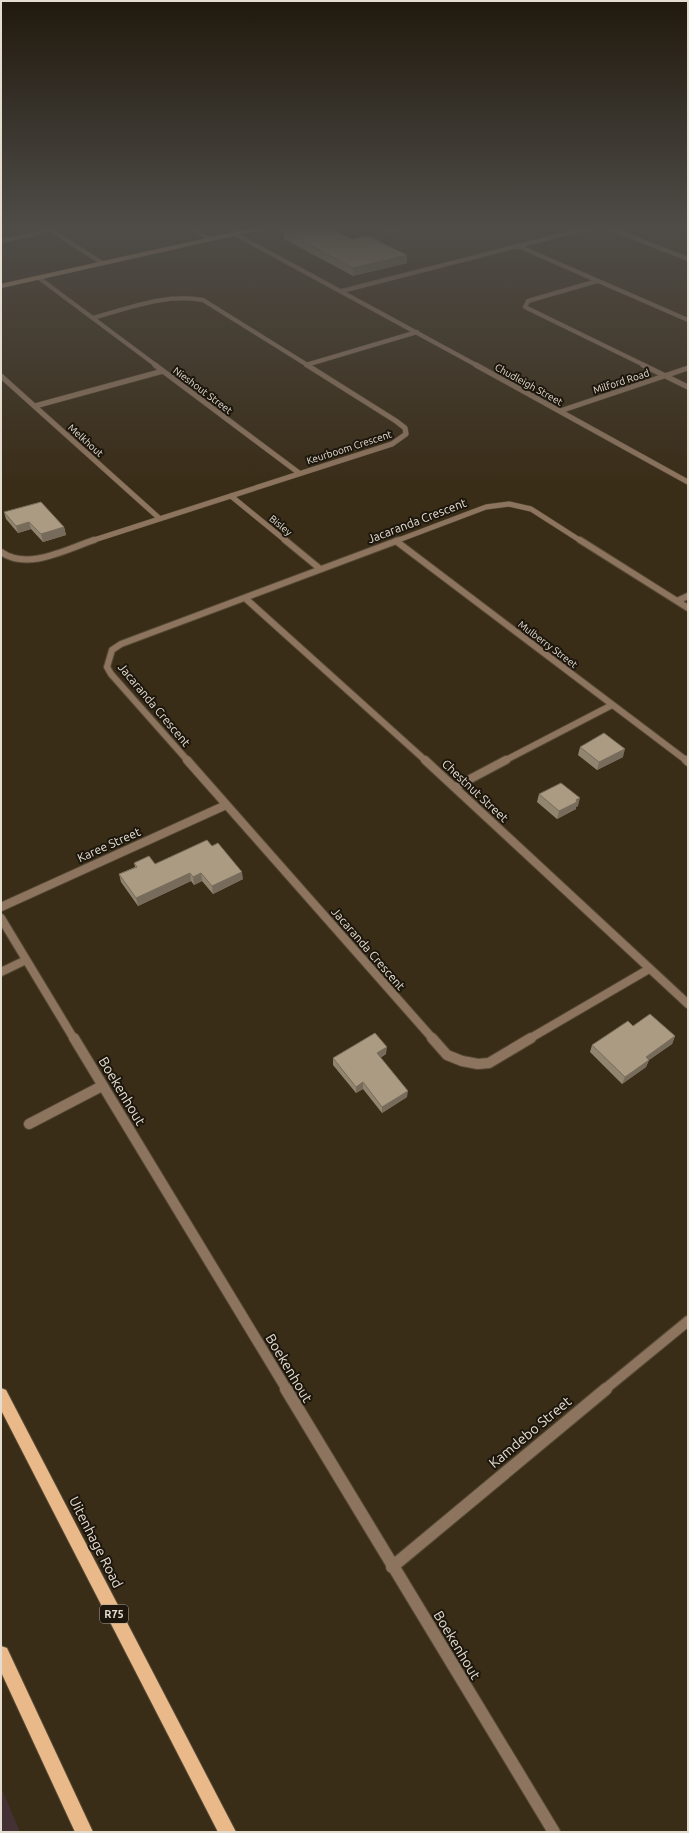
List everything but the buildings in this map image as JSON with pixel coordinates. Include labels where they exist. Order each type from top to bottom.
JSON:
[{"type":"main road","name":"Uitenhage Road","points":[[1,1395],[227,1832]]},
{"type":"main road","points":[[1,1654],[84,1832]]},
{"type":"street","name":"Nieshout Street","points":[[86,313],[299,473]]},
{"type":"street","name":"Keurboom Crescent","points":[[93,318],[115,313]]},
{"type":"street","name":"Keurboom Crescent","points":[[1,552],[14,559],[34,559],[392,444],[404,437],[406,431],[396,421],[223,313]]},
{"type":"street","name":"Chudleigh Street","points":[[381,313],[688,482]]},
{"type":"street","points":[[536,313],[688,387]]},
{"type":"street","points":[[671,313],[688,320]]},
{"type":"street","points":[[306,364],[417,332]]},
{"type":"street","name":"Milford Road","points":[[560,411],[688,368]]},
{"type":"street","points":[[35,406],[162,371]]},
{"type":"street","name":"Melkhout","points":[[1,376],[159,518]]},
{"type":"street","name":"Bisley","points":[[231,496],[319,568]]},
{"type":"street","name":"Jacaranda Crescent","points":[[649,969],[489,1063],[478,1064],[456,1060],[447,1055],[111,674],[107,667],[112,650],[120,644],[245,598],[319,568],[486,507],[502,504],[522,506],[549,520],[688,608]]},
{"type":"street","name":"Mulberry Street","points":[[396,541],[688,762]]},
{"type":"street","points":[[677,601],[688,596]]},
{"type":"street","name":"Chestnut Street","points":[[245,598],[455,787],[688,1004]]},
{"type":"street","points":[[455,787],[612,705]]},
{"type":"street","name":"Karee Street","points":[[1,906],[226,805]]},
{"type":"street","name":"Boekenhout","points":[[1,918],[392,1567],[554,1832]]},
{"type":"street","points":[[1,972],[26,960]]},
{"type":"street","points":[[29,1124],[102,1086]]},
{"type":"street","name":"Kamdebo Street","points":[[392,1567],[688,1320]]},
{"type":"shaded area","points":[[1,1787],[20,1832],[1,1832]]}]
